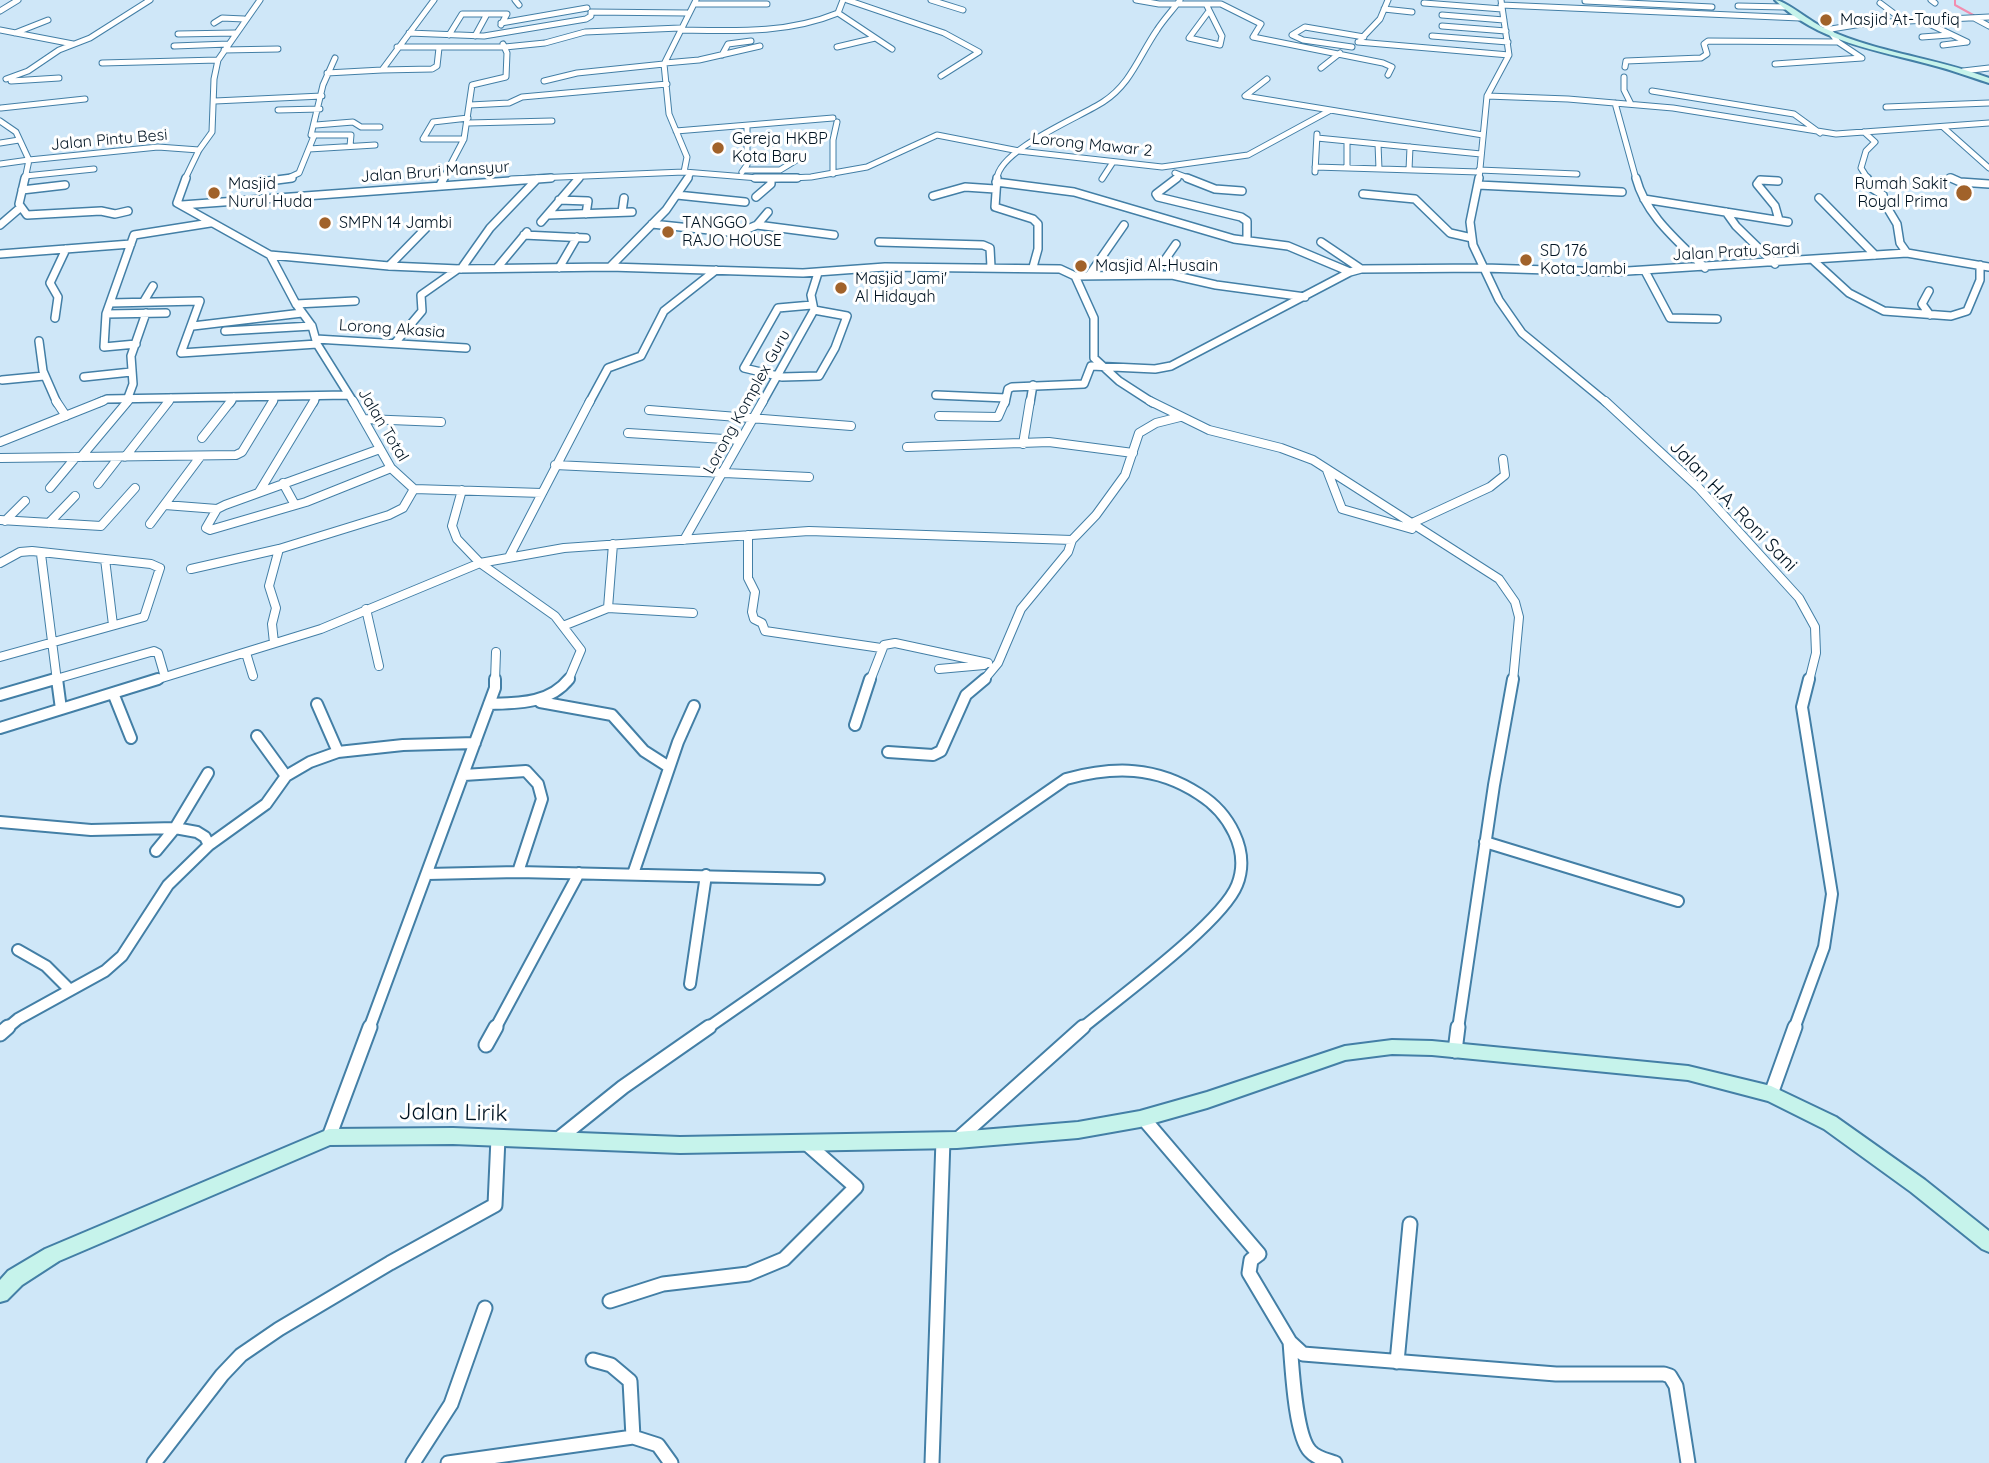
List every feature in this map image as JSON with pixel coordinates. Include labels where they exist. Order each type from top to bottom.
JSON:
[{"type":"main road","points":[[1778,0],[1800,18],[1828,31],[1989,81]]},
{"type":"main road","name":"Jalan Lirik","points":[[0,1293],[15,1278],[52,1255],[329,1137],[498,1138],[680,1145],[950,1140],[1078,1130],[1143,1118],[1208,1100],[1345,1053],[1384,1047],[1688,1073],[1771,1094],[1830,1123],[1918,1186],[1989,1242]]},
{"type":"street","points":[[0,11],[18,0]]},
{"type":"street","points":[[1,80],[38,66],[53,54],[90,38],[150,0]]},
{"type":"street","points":[[260,0],[244,19],[218,60],[214,79],[212,132],[177,195],[177,203],[270,255],[389,267],[460,269],[610,267],[818,273],[885,267],[1033,267],[1060,270],[1075,276],[1155,274],[1305,297]]},
{"type":"street","points":[[382,70],[434,0]]},
{"type":"street","points":[[397,47],[505,47],[545,43],[585,32],[797,28],[818,23],[838,13],[845,0],[944,33],[979,52],[941,76]]},
{"type":"street","points":[[931,0],[963,10]]},
{"type":"street","points":[[1136,0],[1221,4],[1261,24],[1253,37],[1391,65],[1388,75]]},
{"type":"street","points":[[1321,68],[1364,37],[1388,0]]},
{"type":"street","points":[[1585,1],[1712,8]]},
{"type":"street","points":[[610,267],[677,195],[688,172],[687,157],[669,114],[664,63],[687,13],[695,2],[767,4]]},
{"type":"street","points":[[1033,267],[1038,249],[1038,224],[1033,219],[995,206],[995,186],[1000,168],[1019,152],[1087,113],[1126,84],[1156,30],[1179,2]]},
{"type":"street","points":[[580,3],[589,10]]},
{"type":"street","points":[[1657,3],[1663,14]]},
{"type":"street","points":[[1880,3],[1904,21]]},
{"type":"street","points":[[1206,4],[1222,36],[1220,45],[1189,38],[1209,11]]},
{"type":"street","points":[[1424,4],[1501,4],[1663,14],[1800,18]]},
{"type":"street","points":[[1358,42],[1509,55],[1501,4]]},
{"type":"street","points":[[1738,6],[1785,7]]},
{"type":"street","points":[[1384,9],[1412,12]]},
{"type":"street","points":[[409,33],[497,35],[586,19],[589,10]]},
{"type":"street","points":[[501,23],[589,10],[687,13]]},
{"type":"street","points":[[838,13],[892,49]]},
{"type":"street","points":[[475,36],[487,14]]},
{"type":"street","points":[[449,35],[461,15],[507,14],[497,35]]},
{"type":"street","points":[[1443,15],[1504,20]]},
{"type":"street","points":[[1973,17],[1989,26]]},
{"type":"street","points":[[1828,31],[1862,23],[1989,17]]},
{"type":"street","points":[[214,23],[222,18],[244,19]]},
{"type":"street","points":[[15,33],[48,20]]},
{"type":"street","points":[[1920,20],[1967,42],[1943,45]]},
{"type":"street","points":[[818,23],[827,27]]},
{"type":"street","points":[[1442,26],[1506,31]]},
{"type":"street","points":[[1352,47],[1303,40],[1293,35],[1305,27],[1364,37]]},
{"type":"street","points":[[0,30],[73,44]]},
{"type":"street","points":[[1775,64],[1796,65],[1862,58],[1828,31]]},
{"type":"street","points":[[178,34],[235,33]]},
{"type":"street","points":[[440,184],[464,139],[472,85],[506,77],[508,53],[497,35]]},
{"type":"street","points":[[1922,37],[1952,35]]},
{"type":"street","points":[[1432,36],[1508,42]]},
{"type":"street","points":[[837,47],[875,38]]},
{"type":"street","points":[[722,55],[728,44],[751,41]]},
{"type":"street","points":[[1625,67],[1626,61],[1701,58],[1706,54],[1704,44],[1708,41],[1838,41]]},
{"type":"street","points":[[174,47],[229,44]]},
{"type":"street","points":[[544,81],[577,73],[722,55],[760,46]]},
{"type":"street","points":[[327,72],[432,69],[437,66],[439,48]]},
{"type":"street","points":[[224,50],[278,49]]},
{"type":"street","name":"Jalan H.A. Roni Sani","points":[[1509,55],[1487,96],[1478,185],[1470,222],[1472,238],[1499,300],[1522,333],[1620,413],[1698,486],[1799,598],[1815,627],[1816,653],[1802,707],[1832,894],[1824,947],[1771,1094]]},
{"type":"street","points":[[261,182],[295,178],[299,173],[314,136],[312,133],[327,72],[335,58]]},
{"type":"street","points":[[102,63],[218,60]]},
{"type":"street","points":[[1963,71],[1989,68]]},
{"type":"street","points":[[1624,77],[1624,90],[1631,104]]},
{"type":"street","points":[[1,80],[59,78]]},
{"type":"street","points":[[40,79],[37,83],[40,87]]},
{"type":"street","points":[[1267,79],[1245,96],[1483,135]]},
{"type":"street","points":[[470,106],[509,103],[522,97],[667,84]]},
{"type":"street","points":[[279,85],[280,98]]},
{"type":"street","points":[[1652,91],[1794,114],[1820,133]]},
{"type":"street","points":[[1673,108],[1680,95]]},
{"type":"street","points":[[215,101],[322,96]]},
{"type":"street","points":[[1487,96],[1673,108],[1820,133],[1989,123]]},
{"type":"street","points":[[0,108],[85,99]]},
{"type":"street","points":[[1615,103],[1644,199],[1657,220],[1705,268]]},
{"type":"street","points":[[1886,107],[1989,103]]},
{"type":"street","points":[[278,110],[320,109]]},
{"type":"street","points":[[1162,167],[1248,155],[1328,111]]},
{"type":"street","points":[[464,139],[423,139],[436,120],[552,121]]},
{"type":"street","points":[[676,131],[835,120],[833,174]]},
{"type":"street","name":"Jalan Pintu Besi","points":[[0,121],[16,132],[29,160],[158,147],[200,150]]},
{"type":"street","points":[[316,125],[353,122],[361,127],[380,127]]},
{"type":"street","points":[[741,172],[747,165],[747,127]]},
{"type":"street","points":[[1942,127],[1989,168]]},
{"type":"street","points":[[1864,132],[1875,142],[1866,151],[1861,168],[1873,189],[1882,195]]},
{"type":"street","points":[[314,136],[351,135],[350,146]]},
{"type":"street","name":"Lorong Mawar 2","points":[[741,172],[771,179],[833,174],[867,167],[937,135],[1019,152],[1162,167]]},
{"type":"street","points":[[1481,154],[1317,136],[1315,170],[1347,168],[1577,174]]},
{"type":"street","points":[[0,143],[19,139]]},
{"type":"street","points":[[1347,141],[1347,168]]},
{"type":"street","points":[[1378,144],[1379,169]]},
{"type":"street","points":[[309,149],[375,145]]},
{"type":"street","points":[[1409,170],[1410,147]]},
{"type":"street","points":[[1439,170],[1441,150]]},
{"type":"street","points":[[1974,155],[1989,156]]},
{"type":"street","points":[[741,172],[790,168],[798,159]]},
{"type":"street","points":[[0,164],[29,160],[22,190],[21,207],[24,213],[36,216],[101,211],[115,214],[128,211]]},
{"type":"street","points":[[1102,179],[1113,162]]},
{"type":"street","points":[[1162,167],[1215,190],[1242,191]]},
{"type":"street","points":[[25,176],[94,169]]},
{"type":"street","name":"Jalan Bruri Mansyur","points":[[182,205],[440,184],[688,172],[741,172]]},
{"type":"street","points":[[1179,176],[1156,194],[1157,197],[1241,217],[1247,221],[1247,240]]},
{"type":"street","points":[[541,222],[580,177]]},
{"type":"street","points":[[1949,177],[1960,182],[1989,184]]},
{"type":"street","points":[[395,343],[422,312],[421,295],[460,269],[490,228],[537,179]]},
{"type":"street","points":[[756,197],[771,184],[771,179]]},
{"type":"street","points":[[1778,181],[1760,180],[1757,184],[1775,206],[1779,220]]},
{"type":"street","points":[[22,190],[65,185]]},
{"type":"street","points":[[1478,185],[1622,192]]},
{"type":"street","points":[[933,196],[965,187],[995,186],[1074,192],[1234,239],[1288,246],[1350,272]]},
{"type":"street","points":[[1363,194],[1415,200],[1450,233],[1472,238]]},
{"type":"street","points":[[677,195],[745,202]]},
{"type":"street","points":[[622,212],[624,198]]},
{"type":"street","points":[[1819,198],[1875,255]]},
{"type":"street","points":[[1644,199],[1788,222]]},
{"type":"street","points":[[559,200],[588,201],[586,214]]},
{"type":"street","points":[[1885,204],[1897,224],[1900,243],[1907,253]]},
{"type":"street","points":[[0,225],[21,207]]},
{"type":"street","points":[[548,215],[632,212]]},
{"type":"street","points":[[652,224],[738,233],[757,225],[768,212]]},
{"type":"street","points":[[1726,212],[1736,226],[1775,264]]},
{"type":"street","points":[[136,344],[104,348],[106,314],[134,235],[210,223]]},
{"type":"street","points":[[757,225],[834,235]]},
{"type":"street","points":[[1090,274],[1124,225]]},
{"type":"street","points":[[389,267],[428,226]]},
{"type":"street","points":[[496,268],[526,233],[586,238]]},
{"type":"street","points":[[559,268],[577,237]]},
{"type":"street","points":[[879,242],[983,245],[990,248],[991,267]]},
{"type":"street","points":[[1321,242],[1361,270]]},
{"type":"street","points":[[0,254],[131,244]]},
{"type":"street","points":[[1155,274],[1175,244]]},
{"type":"street","points":[[55,318],[58,297],[50,283],[66,249]]},
{"type":"street","name":"Jalan Pratu Sardi","points":[[1350,272],[1484,268],[1645,271],[1907,253],[1989,267]]},
{"type":"street","name":"Jalan Total","points":[[270,255],[391,468],[414,489]]},
{"type":"street","points":[[1814,261],[1849,293],[1880,309],[1894,313],[1956,316],[1966,311],[1980,280],[1980,265]]},
{"type":"street","points":[[509,557],[608,368],[641,356],[664,311],[716,270]]},
{"type":"street","points":[[1645,271],[1670,318],[1717,319]]},
{"type":"street","points":[[939,416],[998,417],[1008,389],[1084,384],[1087,382],[1088,368],[1100,365],[1143,369],[1171,366],[1350,272]]},
{"type":"street","name":"Lorong Komplex Guru","points":[[684,540],[779,376],[813,308],[811,295],[818,273]]},
{"type":"street","points":[[1075,276],[1094,318],[1094,358],[1124,383],[1180,416],[1222,434],[1303,455],[1499,579],[1515,602],[1519,617],[1517,657],[1485,842],[1455,1051]]},
{"type":"street","points":[[144,301],[153,286]]},
{"type":"street","points":[[1929,291],[1922,304],[1930,315]]},
{"type":"street","points":[[110,303],[200,300],[193,326],[302,313]]},
{"type":"street","points":[[296,304],[355,301]]},
{"type":"street","points":[[778,308],[813,308],[847,316],[835,348],[816,377],[779,376],[747,370],[744,365],[778,308]]},
{"type":"street","points":[[50,488],[130,398],[133,384],[131,356],[146,313]]},
{"type":"street","points":[[106,314],[166,313]]},
{"type":"street","name":"Lorong Akasia","points":[[193,326],[180,350],[181,353],[317,341],[466,348]]},
{"type":"street","points":[[225,331],[312,326]]},
{"type":"street","points":[[40,341],[44,376],[66,416]]},
{"type":"street","points":[[84,377],[131,372]]},
{"type":"street","points":[[2,380],[44,376]]},
{"type":"street","points":[[1023,444],[1033,386]]},
{"type":"street","points":[[0,442],[107,399],[316,397],[348,394]]},
{"type":"street","points":[[936,395],[1006,398]]},
{"type":"street","points":[[202,438],[234,397]]},
{"type":"street","points":[[0,458],[228,456],[242,452],[275,397]]},
{"type":"street","points":[[259,492],[316,397]]},
{"type":"street","points":[[98,484],[172,398]]},
{"type":"street","points":[[649,410],[851,426]]},
{"type":"street","points":[[888,752],[933,755],[941,751],[950,738],[966,695],[982,683],[1021,609],[1068,552],[1072,540],[1096,515],[1119,484],[1139,433],[1144,427],[1180,416]]},
{"type":"street","points":[[365,419],[441,422]]},
{"type":"street","points":[[628,433],[740,440]]},
{"type":"street","points":[[907,447],[1049,442],[1133,453]]},
{"type":"street","points":[[165,505],[217,509],[380,449]]},
{"type":"street","points":[[150,524],[200,457]]},
{"type":"street","points":[[1410,524],[1490,487],[1505,475],[1503,459]]},
{"type":"street","points":[[555,465],[809,477]]},
{"type":"street","points":[[217,509],[208,529],[295,505],[391,468]]},
{"type":"street","points":[[1326,468],[1342,509],[1422,531]]},
{"type":"street","points":[[283,484],[295,505]]},
{"type":"street","points":[[3,520],[101,526],[135,488]]},
{"type":"street","points":[[191,569],[279,549],[389,515],[404,508],[414,489],[541,493]]},
{"type":"street","points":[[462,490],[452,526],[457,539],[480,563],[555,616],[581,650],[576,670],[564,688],[539,702]]},
{"type":"street","points":[[50,523],[75,496]]},
{"type":"street","points":[[3,520],[25,500]]},
{"type":"street","points":[[3,724],[61,709],[321,629],[480,563],[509,557],[565,548],[809,531],[1072,540]]},
{"type":"street","points":[[748,535],[748,578],[755,592],[752,612],[754,619],[762,623],[765,631],[881,648]]},
{"type":"street","points":[[608,608],[613,544]]},
{"type":"street","points":[[274,643],[272,624],[276,608],[268,597],[267,589],[279,549]]},
{"type":"street","points":[[0,563],[20,552],[151,564],[160,568],[144,617],[0,657]]},
{"type":"street","points":[[41,554],[61,709]]},
{"type":"street","points":[[105,559],[113,625]]},
{"type":"street","points":[[563,626],[608,608],[692,612]]},
{"type":"street","points":[[366,609],[379,666]]},
{"type":"street","points":[[855,725],[881,648],[888,643],[993,663]]},
{"type":"street","points":[[0,695],[154,650],[158,653],[165,677]]},
{"type":"street","points":[[329,1137],[495,688],[496,652]]},
{"type":"street","points":[[246,653],[253,676]]},
{"type":"street","points":[[939,669],[993,663]]},
{"type":"street","points":[[113,693],[131,738]]},
{"type":"street","points":[[489,704],[539,702],[585,708],[612,715],[644,751],[669,767]]},
{"type":"street","points":[[317,704],[338,752]]},
{"type":"street","points":[[633,874],[669,767],[694,706]]},
{"type":"street","points":[[257,736],[286,776]]},
{"type":"street","points":[[0,1034],[18,1019],[105,971],[122,956],[168,885],[209,845],[266,804],[286,776],[310,762],[338,752],[403,745],[475,743]]},
{"type":"street","points":[[557,1140],[666,1056],[1066,779],[1119,768],[1154,771],[1183,783],[1223,813],[1239,841],[1241,873],[1230,897],[1177,948],[950,1140],[932,1463]]},
{"type":"street","points":[[464,775],[526,771],[538,784],[542,799],[518,872]]},
{"type":"street","points":[[156,851],[175,828],[208,773]]},
{"type":"street","points":[[0,822],[91,830],[175,828],[197,832],[205,837],[209,845]]},
{"type":"street","points":[[1485,842],[1678,901]]},
{"type":"street","points":[[427,874],[518,872],[819,879]]},
{"type":"street","points":[[486,1045],[579,873]]},
{"type":"street","points":[[690,984],[706,876]]},
{"type":"street","points":[[18,950],[57,973],[69,989]]},
{"type":"street","points":[[1143,1118],[1259,1254],[1251,1260],[1249,1273],[1290,1342],[1308,1355],[1556,1374],[1664,1374],[1670,1376],[1676,1386],[1688,1463]]},
{"type":"street","points":[[154,1463],[222,1375],[241,1356],[279,1329],[390,1263],[495,1205],[498,1138]]},
{"type":"street","points":[[610,1301],[663,1284],[748,1274],[784,1259],[856,1187],[806,1143]]},
{"type":"street","points":[[1397,1362],[1410,1224]]},
{"type":"street","points":[[414,1463],[451,1404],[485,1308]]},
{"type":"street","points":[[1290,1342],[1293,1388],[1305,1443],[1318,1460],[1335,1463]]},
{"type":"street","points":[[593,1360],[611,1366],[630,1381],[633,1437]]},
{"type":"street","points":[[448,1463],[633,1437],[658,1445],[671,1463]]},
{"type":"waterway","points":[[1955,0],[1955,5],[1975,16]]},
{"type":"place","name":"Masjid At-Taufiq","points":[[1826,20]]},
{"type":"place","name":"Gereja HKBP Kota Baru","points":[[718,148]]},
{"type":"place","name":"Masjid Nurul Huda","points":[[214,193]]},
{"type":"place","name":"Rumah Sakit Royal Prima","points":[[1964,193]]},
{"type":"place","name":"SMPN 14 Jambi","points":[[325,223]]},
{"type":"place","name":"TANGGO RAJO HOUSE","points":[[668,232]]},
{"type":"place","name":"SD 176 Kota Jambi","points":[[1526,260]]},
{"type":"place","name":"Masjid Al-Husain","points":[[1081,266]]},
{"type":"place","name":"Masjid Jami' Al Hidayah","points":[[841,288]]}]
